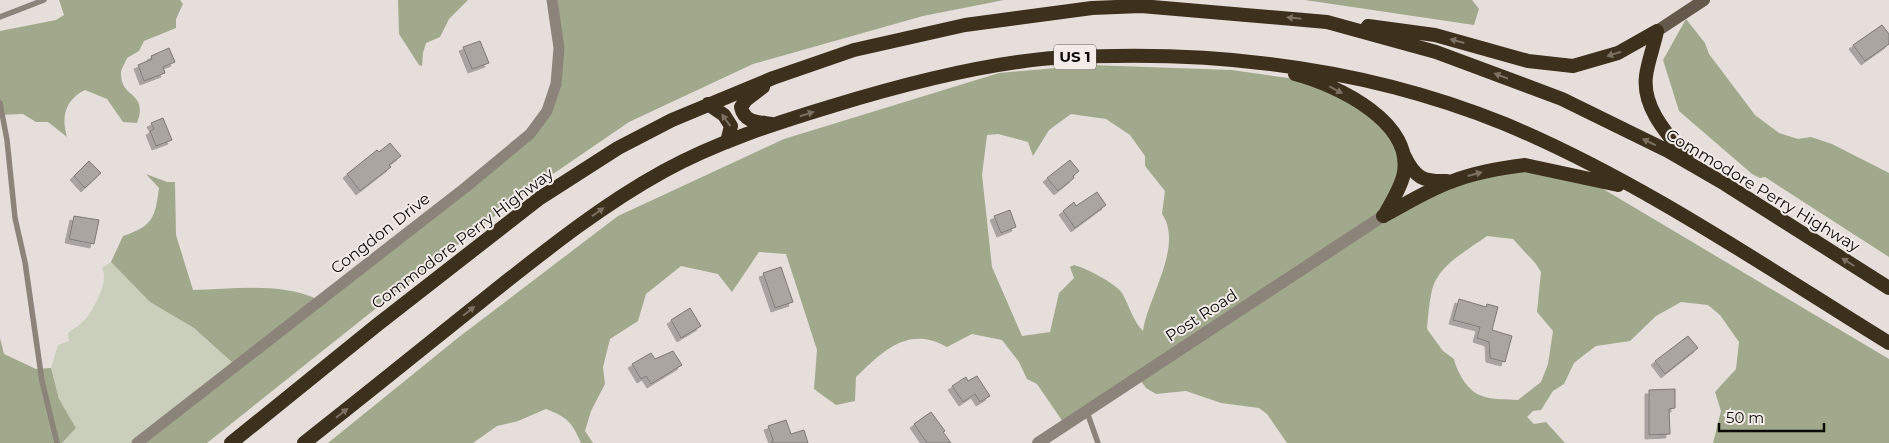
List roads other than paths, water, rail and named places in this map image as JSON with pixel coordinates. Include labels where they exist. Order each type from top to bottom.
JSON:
[{"type":"highway","name":"Commodore Perry Highway","points":[[231,443],[377,325],[540,198],[618,148],[708,104],[773,78],[854,50],[920,33],[965,25],[1092,8],[1141,6],[1327,22],[1436,52],[1553,96],[1694,166],[1889,288]]},
{"type":"highway","points":[[1327,22],[1341,22],[1435,35],[1528,61],[1573,66],[1626,50],[1657,31]]},
{"type":"highway","points":[[1657,31],[1646,78],[1648,99],[1667,134],[1694,166]]},
{"type":"highway","name":"US 1","points":[[304,443],[570,231],[619,198],[666,170],[727,142],[917,80],[1021,61],[1087,56],[1147,56],[1240,60],[1317,71],[1441,102],[1503,124],[1597,167],[1645,194],[1889,343]]},
{"type":"highway","points":[[1240,60],[1303,76],[1332,87],[1354,99],[1377,114],[1389,126],[1411,170],[1422,179],[1451,181]]},
{"type":"highway","points":[[773,78],[746,100],[742,107],[746,117],[752,121],[775,125]]},
{"type":"highway","points":[[708,104],[724,115],[731,126],[727,142]]},
{"type":"highway","points":[[1383,216],[1403,177],[1403,152]]},
{"type":"highway","points":[[1383,216],[1451,181],[1478,173],[1525,165],[1606,181],[1645,194]]},
{"type":"main road","points":[[1657,31],[1704,0]]},
{"type":"street","name":"Congdon Drive","points":[[137,443],[466,187],[530,134],[547,111],[556,84],[559,48],[552,0]]},
{"type":"street","name":"Post Road","points":[[1038,443],[1383,216]]},
{"type":"lane","points":[[0,17],[44,0]]},
{"type":"lane","points":[[0,103],[8,148],[15,218],[25,262],[42,381],[57,443]]},
{"type":"lane","points":[[1086,411],[1098,443]]}]
